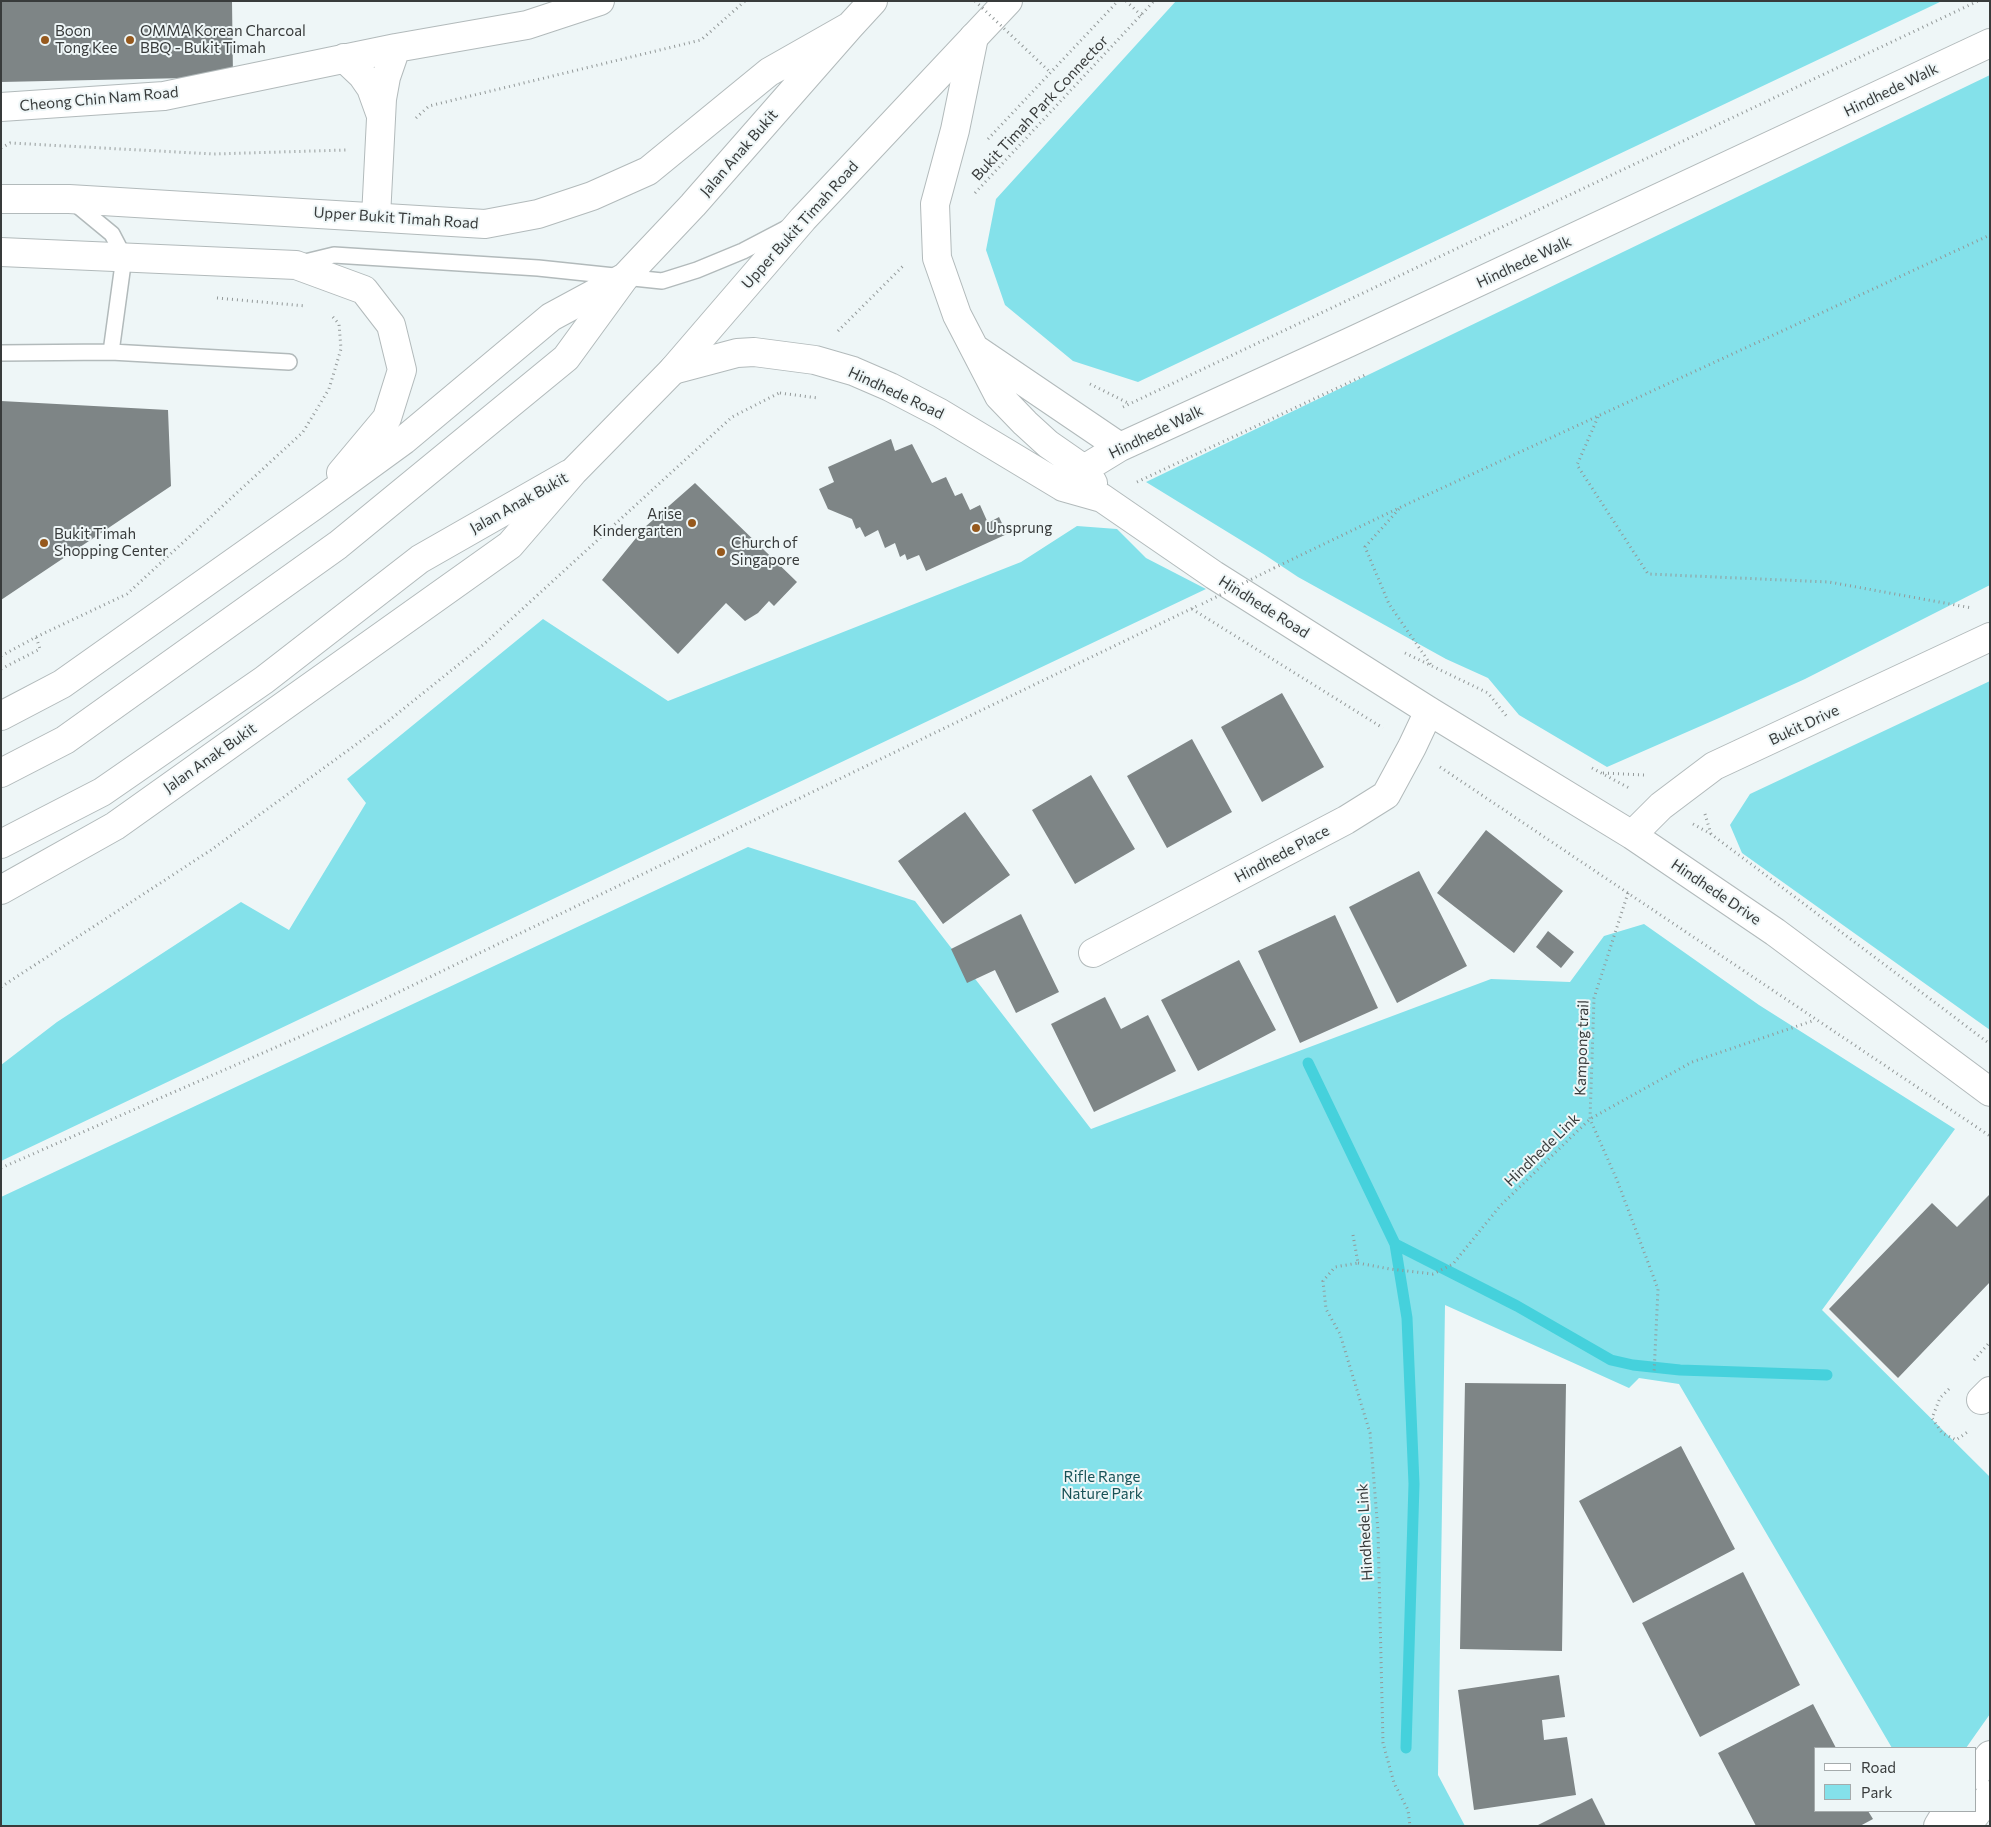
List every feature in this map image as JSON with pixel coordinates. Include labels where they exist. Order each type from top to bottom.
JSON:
[{"type":"main road","name":"Cheong Chin Nam Road","points":[[1,107],[164,96],[344,58],[526,25],[600,1]]},
{"type":"main road","name":"Upper Bukit Timah Road","points":[[1,199],[69,199],[485,224],[538,214],[592,196],[648,171],[769,72],[850,26],[873,1]]},
{"type":"main road","name":"Upper Bukit Timah Road","points":[[573,472],[673,370],[803,219],[1008,1]]},
{"type":"main road","name":"Jalan Anak Bukit","points":[[1,773],[65,740],[338,545],[566,358],[625,277],[693,205],[850,26]]},
{"type":"main road","name":"Hindhede Road","points":[[974,37],[955,130],[934,204],[937,258],[957,315],[999,396],[1048,444],[1084,468],[1102,498]]},
{"type":"main road","name":"Hindhede Walk","points":[[1063,487],[1084,468],[1120,447],[1360,338],[1990,43]]},
{"type":"main road","points":[[376,217],[381,115],[386,77],[396,48]]},
{"type":"main road","points":[[344,58],[362,75],[371,88],[381,115]]},
{"type":"main road","points":[[1,252],[296,264],[364,290],[391,325],[402,370],[387,418],[312,507]]},
{"type":"main road","name":"Jalan Anak Bukit","points":[[1,716],[62,684],[312,507],[404,440],[551,317],[625,277]]},
{"type":"main road","name":"Hindhede Road","points":[[975,349],[1095,428],[1120,447]]},
{"type":"main road","name":"Hindhede Road","points":[[673,370],[737,353],[754,352],[814,360],[853,371],[899,391],[940,413],[1063,487],[1102,498],[1214,575],[1429,711]]},
{"type":"main road","name":"Jalan Anak Bukit","points":[[1,844],[102,792],[264,680],[420,559],[573,472]]},
{"type":"main road","name":"Jalan Anak Bukit","points":[[1,890],[116,826],[510,545],[573,472]]},
{"type":"main road","name":"Bukit Drive","points":[[1632,835],[1661,806],[1714,766],[1990,637]]},
{"type":"main road","name":"Hindhede Place","points":[[1093,953],[1346,820],[1386,795],[1429,711]]},
{"type":"main road","name":"Hindhede Drive","points":[[1429,711],[1632,835],[1775,932],[1990,1092]]},
{"type":"main road","points":[[1976,1773],[1990,1755]]},
{"type":"main road","points":[[1967,1826],[1990,1795]]},
{"type":"main road","points":[[1938,1826],[1946,1812]]},
{"type":"lane","points":[[69,199],[112,234],[124,257],[111,352]]},
{"type":"lane","points":[[296,264],[334,255],[538,268],[662,281],[697,270],[744,251],[803,219]]},
{"type":"lane","points":[[1,353],[111,352],[288,362]]},
{"type":"path","points":[[1,148],[10,143],[214,154],[379,149],[429,106],[701,40],[745,1]]},
{"type":"path","points":[[975,1],[1051,73]]},
{"type":"path","points":[[986,142],[1118,1]]},
{"type":"path","points":[[1126,1],[1142,16]]},
{"type":"path","name":"Bukit Timah Park Connector","points":[[973,202],[975,193],[1154,1]]},
{"type":"path","points":[[1095,428],[1128,403],[1978,1]]},
{"type":"path","points":[[1,1168],[372,1005],[1402,507],[1990,235]]},
{"type":"path","points":[[1,987],[210,850],[387,722],[483,645],[732,417],[780,393],[814,360],[847,321],[908,261],[937,258]]},
{"type":"path","points":[[207,297],[314,307]]},
{"type":"path","points":[[1,656],[36,637],[127,594],[303,432],[329,389],[341,349],[339,324],[329,313]]},
{"type":"path","points":[[1085,381],[1128,403]]},
{"type":"path","points":[[1598,417],[1577,465],[1648,574],[1829,582],[1972,608]]},
{"type":"path","points":[[1402,507],[1365,547],[1389,604],[1432,666]]},
{"type":"path","points":[[1192,609],[1412,747],[1990,1136]]},
{"type":"path","points":[[1,669],[40,649],[36,637]]},
{"type":"path","name":"Kampong trail","points":[[1590,1119],[1594,998],[1628,893]]},
{"type":"path","name":"Hindhede Link","points":[[1410,1826],[1408,1810],[1394,1784],[1383,1744],[1378,1531],[1370,1434],[1340,1334],[1326,1309],[1323,1281],[1335,1267],[1358,1263],[1433,1274],[1453,1264],[1500,1206],[1590,1119],[1692,1062],[1816,1020]]},
{"type":"path","points":[[1590,1119],[1617,1180],[1658,1288],[1654,1372]]},
{"type":"path","points":[[1353,1235],[1358,1263]]},
{"type":"green space","points":[[1176,1],[1942,1],[1138,382],[1073,361],[1005,305],[986,250],[996,199]]},
{"type":"green space","points":[[1990,75],[1990,585],[1805,679],[1607,767],[1519,715],[1488,678],[1446,659],[1298,577],[1146,482]]},
{"type":"green space","points":[[1077,526],[1117,529],[1146,558],[1206,589],[1,1161],[1,1065],[57,1022],[241,902],[289,930],[366,803],[347,779],[543,619],[668,701],[1021,562]]},
{"type":"green space","points":[[1990,681],[1990,1030],[1742,853],[1730,825],[1750,794]]},
{"type":"green space","name":"Rifle Range Nature Park","points":[[748,847],[915,901],[1091,1129],[1491,979],[1570,982],[1604,936],[1644,924],[1759,1005],[1955,1129],[1822,1310],[1990,1477],[1990,1714],[1967,1747],[1891,1747],[1679,1384],[1639,1378],[1629,1388],[1445,1305],[1438,1775],[1465,1826],[1,1826],[1,1197]]},
{"type":"building","points":[[1,1],[232,1],[233,77],[1,82]]},
{"type":"building","name":"Bukit Timah Shopping Center","points":[[1,401],[168,410],[171,486],[1,600]]},
{"type":"building","points":[[891,439],[895,451],[912,444],[932,483],[946,477],[955,496],[962,493],[970,510],[980,505],[988,523],[999,517],[1007,534],[926,571],[919,555],[907,560],[905,554],[900,557],[895,543],[885,548],[878,530],[865,537],[860,527],[856,529],[852,519],[828,509],[819,489],[834,482],[828,467]]},
{"type":"building","points":[[695,483],[797,582],[774,606],[769,601],[758,613],[745,621],[726,603],[678,654],[602,580],[645,527]]},
{"type":"building","points":[[1282,693],[1324,767],[1262,802],[1221,727]]},
{"type":"building","points":[[1192,739],[1232,812],[1167,848],[1127,776]]},
{"type":"building","points":[[1091,775],[1135,849],[1075,884],[1032,810]]},
{"type":"building","points":[[965,812],[1010,875],[943,924],[898,861]]},
{"type":"building","points":[[1486,830],[1563,891],[1514,953],[1437,893]]},
{"type":"building","points":[[1419,871],[1467,966],[1397,1003],[1349,907]]},
{"type":"building","points":[[1021,914],[1059,992],[1016,1013],[995,970],[967,983],[951,949]]},
{"type":"building","points":[[1335,915],[1378,1008],[1300,1043],[1258,951]]},
{"type":"building","points":[[1548,931],[1574,952],[1561,968],[1536,947]]},
{"type":"building","points":[[1239,960],[1276,1030],[1198,1071],[1161,1000]]},
{"type":"building","points":[[1105,997],[1121,1029],[1148,1015],[1176,1071],[1094,1112],[1051,1024]]},
{"type":"building","points":[[1990,1194],[1990,1282],[1898,1378],[1829,1309],[1932,1203],[1957,1227]]},
{"type":"building","points":[[1465,1383],[1566,1384],[1562,1651],[1460,1649]]},
{"type":"building","points":[[1681,1446],[1735,1549],[1633,1603],[1579,1501]]},
{"type":"building","points":[[1743,1572],[1800,1685],[1700,1737],[1642,1623]]},
{"type":"building","points":[[1559,1675],[1565,1717],[1542,1720],[1544,1740],[1567,1737],[1576,1795],[1474,1810],[1458,1690]]},
{"type":"building","points":[[1813,1704],[1835,1747],[1814,1747],[1814,1812],[1869,1812],[1873,1819],[1860,1826],[1756,1826],[1718,1753]]},
{"type":"building","points":[[1592,1798],[1606,1826],[1536,1826]]},
{"type":"waterway","points":[[1308,1063],[1395,1244],[1407,1318],[1414,1484],[1406,1748]]},
{"type":"waterway","points":[[1395,1244],[1517,1306],[1611,1360],[1633,1365],[1680,1370],[1827,1375]]},
{"type":"place","name":"Boon Tong Kee","points":[[45,40]]},
{"type":"place","name":"OMMA Korean Charcoal BBQ - Bukit Timah","points":[[130,40]]},
{"type":"place","name":"Arise Kindergarten","points":[[692,523]]},
{"type":"place","name":"Unsprung","points":[[976,528]]},
{"type":"place","name":"Bukit Timah Shopping Center","points":[[44,543]]},
{"type":"place","name":"Church of Singapore","points":[[721,552]]}]
